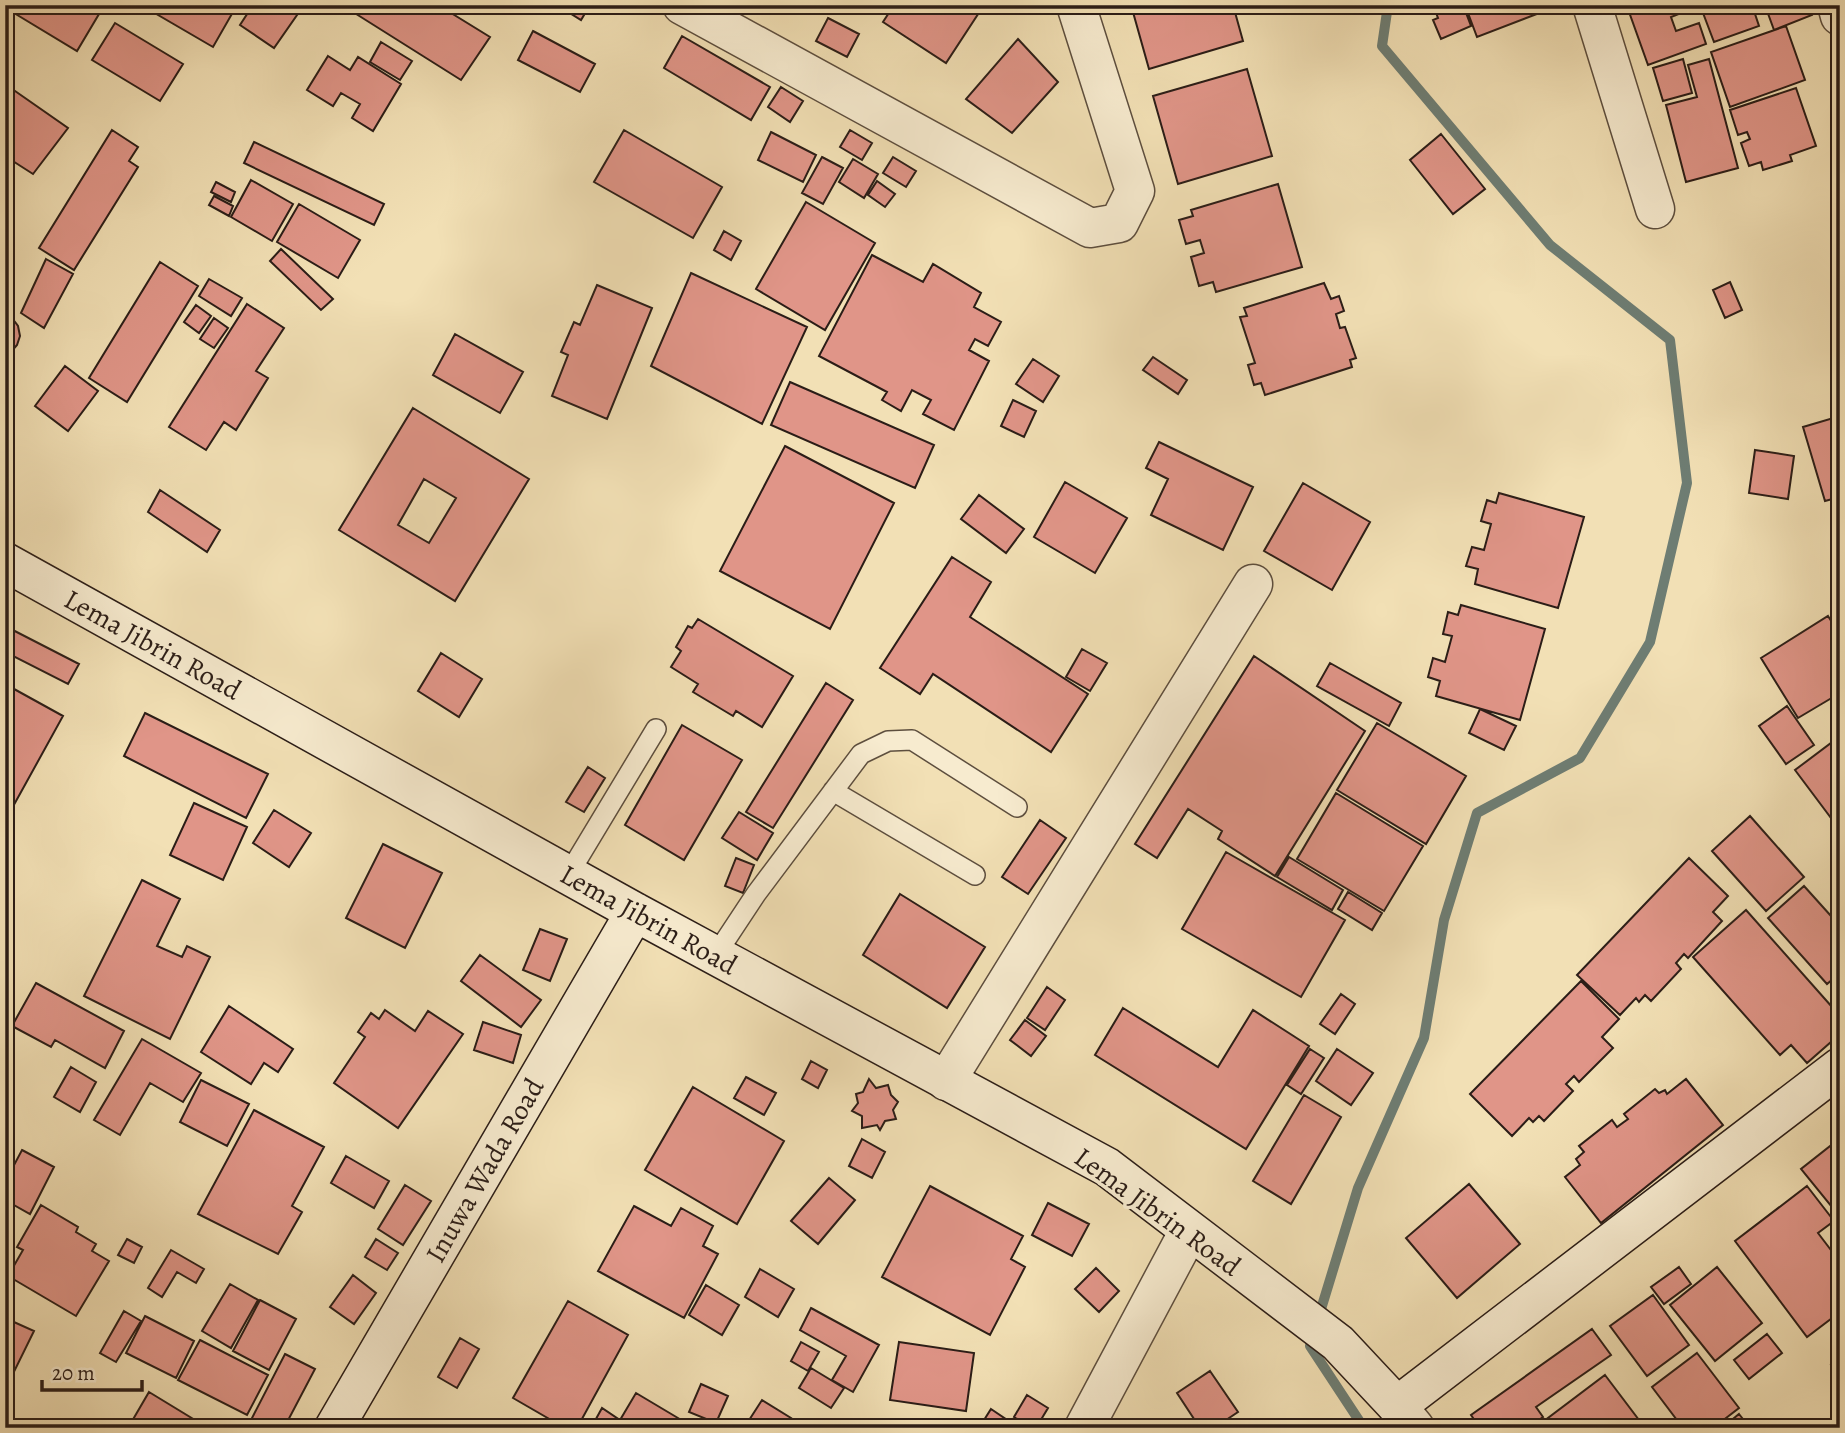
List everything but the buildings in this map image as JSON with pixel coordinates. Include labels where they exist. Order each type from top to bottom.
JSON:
[{"type":"street","points":[[682,5],[1090,228],[1119,223],[1135,191],[1076,5]]},
{"type":"street","points":[[1592,5],[1655,209]]},
{"type":"street","points":[[1837,5],[1840,16]]},
{"type":"street","name":"Lema Jibrin Road","points":[[5,562],[568,876],[1107,1167],[1338,1343],[1406,1417]]},
{"type":"street","points":[[946,1080],[1253,583]]},
{"type":"street","name":"Inuwa Wada Road","points":[[334,1428],[635,912]]},
{"type":"street","points":[[1406,1417],[1840,1068]]},
{"type":"street","points":[[1084,1428],[1189,1231]]},
{"type":"lane","points":[[568,876],[656,729]]},
{"type":"lane","points":[[715,956],[756,894],[861,754],[888,741],[912,740],[1017,807]]},
{"type":"lane","points":[[833,791],[975,874]]},
{"type":"waterway","points":[[1318,1319],[1358,1188],[1424,1038],[1444,920],[1477,813],[1580,758],[1650,642],[1687,483],[1670,340],[1550,245],[1382,46],[1388,5]]},
{"type":"waterway","points":[[1314,1333],[1310,1346],[1364,1428]]}]
